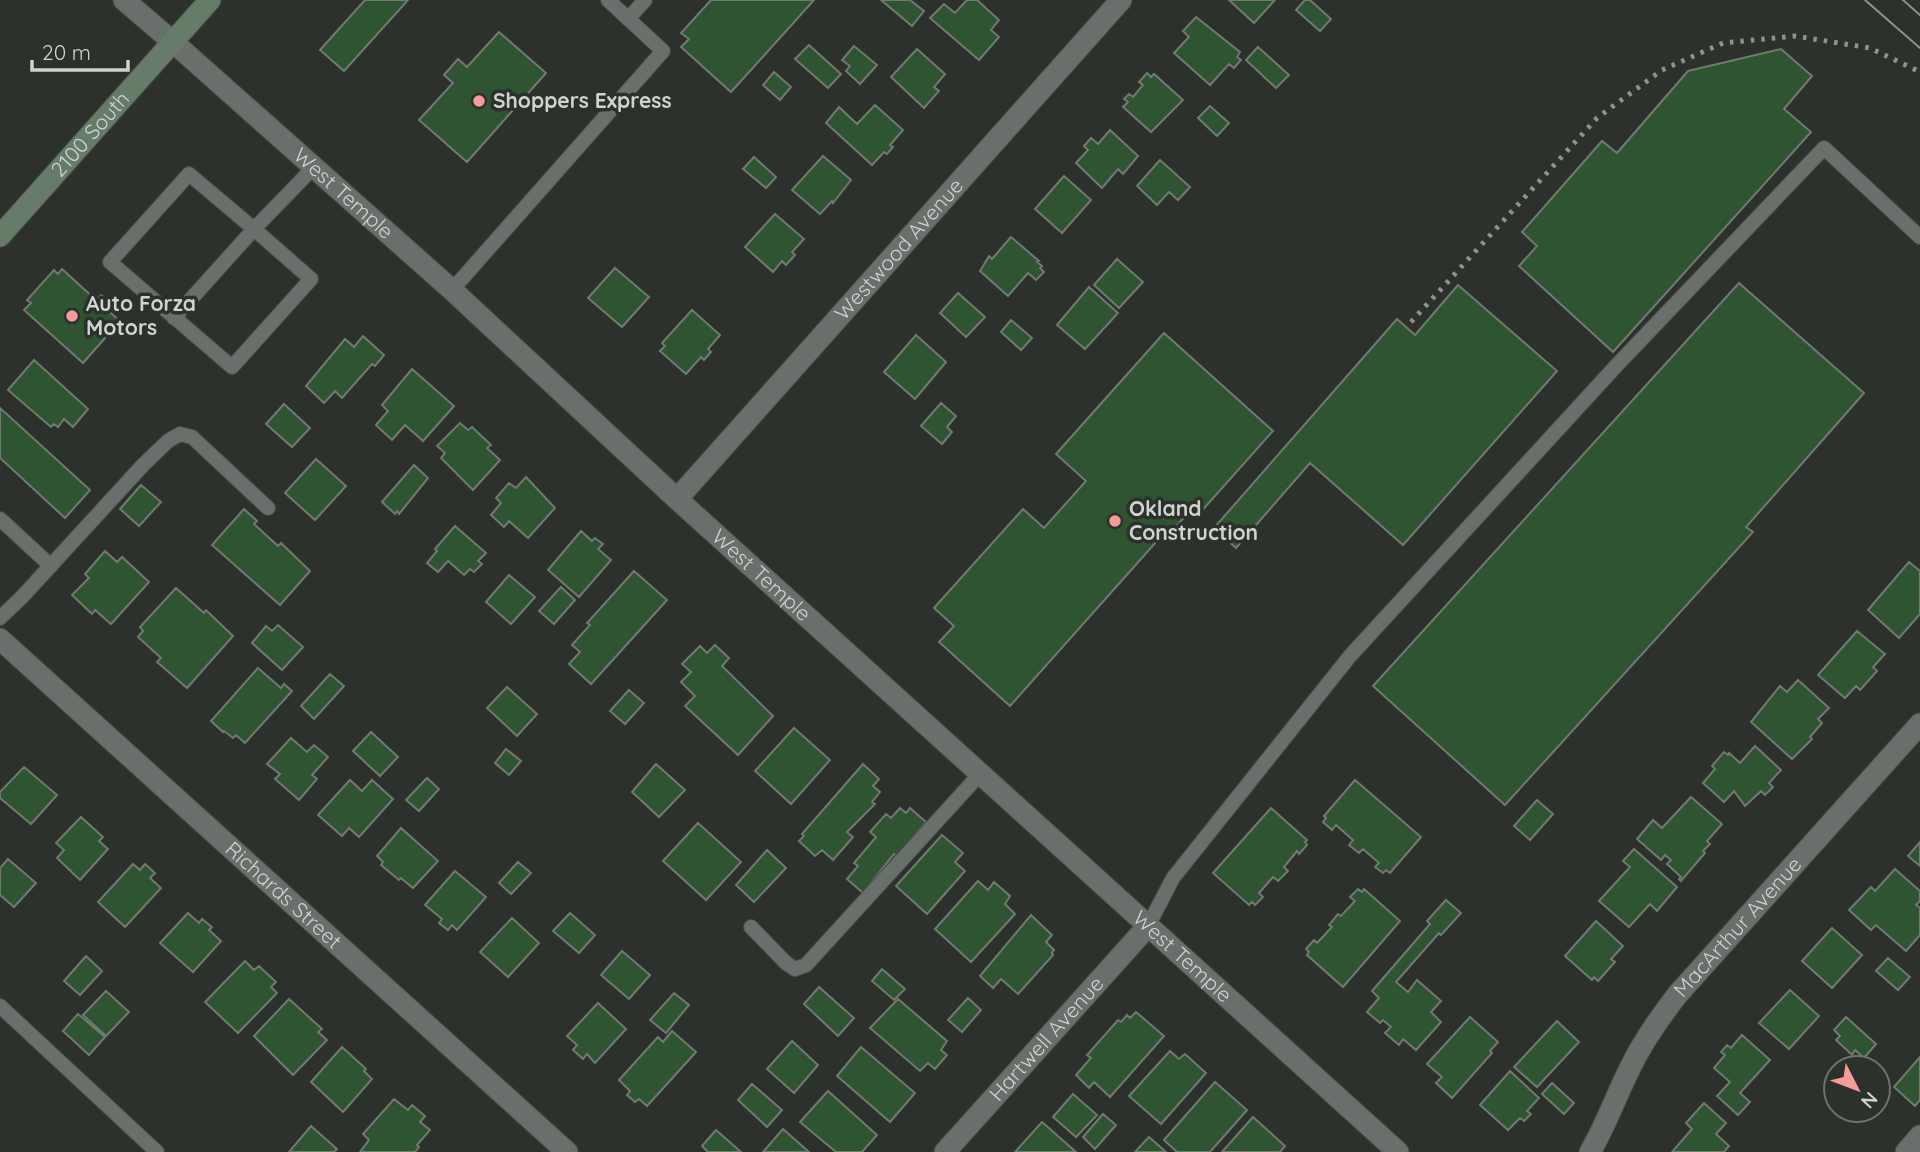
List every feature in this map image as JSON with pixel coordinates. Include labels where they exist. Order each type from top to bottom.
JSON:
[{"type":"main road","name":"2100 South","points":[[0,236],[210,0]]},
{"type":"street","name":"West Temple","points":[[124,0],[452,290],[677,499],[1398,1152]]},
{"type":"street","name":"Westwood Avenue","points":[[677,499],[1121,0]]},
{"type":"street","name":"Richards Street","points":[[0,639],[567,1152]]},
{"type":"street","name":"MacArthur Avenue","points":[[1590,1152],[1647,1037],[1678,994],[1920,724]]},
{"type":"street","name":"Hartwell Avenue","points":[[946,1152],[1148,926]]},
{"type":"street","points":[[1906,1152],[1920,1136]]},
{"type":"lane","points":[[452,290],[663,51],[608,0]]},
{"type":"lane","points":[[628,19],[645,0]]},
{"type":"lane","points":[[1148,926],[1173,878],[1350,656],[1616,366],[1824,148],[1920,237]]},
{"type":"lane","points":[[174,318],[314,167]]},
{"type":"lane","points":[[189,174],[254,229],[311,279],[233,367],[110,262],[189,174]]},
{"type":"lane","points":[[0,618],[143,465],[168,441],[180,434],[192,437],[268,508]]},
{"type":"lane","points":[[0,519],[51,566]]},
{"type":"lane","points":[[751,926],[786,963],[795,969],[806,965],[980,774]]},
{"type":"lane","points":[[0,1006],[157,1152]]},
{"type":"building","points":[[365,0],[408,0],[344,71],[320,50]]},
{"type":"building","points":[[711,0],[814,0],[731,92],[681,47],[689,39],[681,33]]},
{"type":"building","points":[[881,0],[910,0],[924,11],[912,26]]},
{"type":"building","points":[[967,0],[977,0],[999,20],[991,30],[999,37],[979,60],[930,18],[944,4],[955,13]]},
{"type":"building","points":[[1229,0],[1275,0],[1254,23]]},
{"type":"building","points":[[1305,0],[1310,0],[1331,19],[1320,31],[1296,10]]},
{"type":"building","points":[[1196,17],[1240,52],[1237,57],[1241,60],[1234,68],[1229,64],[1210,85],[1174,53],[1189,37],[1183,31]]},
{"type":"building","name":"Shoppers Express","points":[[499,32],[546,73],[467,162],[419,120],[453,83],[444,75],[458,59],[467,67]]},
{"type":"building","points":[[809,45],[841,74],[828,88],[795,59]]},
{"type":"building","points":[[854,46],[877,65],[860,84],[846,71],[850,66],[842,60]]},
{"type":"building","points":[[1258,47],[1289,75],[1276,88],[1246,60]]},
{"type":"building","points":[[917,49],[945,74],[934,87],[939,91],[924,108],[891,77]]},
{"type":"building","points":[[1781,49],[1812,76],[1784,109],[1811,132],[1613,352],[1519,266],[1537,246],[1522,232],[1602,141],[1617,153],[1688,71]]},
{"type":"building","points":[[774,72],[791,87],[780,100],[763,85]]},
{"type":"building","points":[[1147,73],[1151,77],[1154,74],[1183,100],[1151,132],[1123,107],[1128,102],[1124,99],[1129,94],[1133,97],[1143,85],[1139,82]]},
{"type":"building","points":[[875,105],[903,130],[890,145],[893,147],[887,154],[884,152],[872,165],[826,123],[839,107],[857,124]]},
{"type":"building","points":[[1210,106],[1229,123],[1217,136],[1198,118]]},
{"type":"building","points":[[1110,130],[1138,156],[1123,174],[1118,169],[1102,188],[1076,163],[1088,150],[1084,146],[1091,138],[1098,144]]},
{"type":"building","points":[[823,156],[851,180],[833,203],[832,201],[820,214],[792,190]]},
{"type":"building","points":[[754,157],[776,177],[766,188],[743,169]]},
{"type":"building","points":[[1160,160],[1190,187],[1178,200],[1169,192],[1157,205],[1137,186]]},
{"type":"building","points":[[1064,176],[1091,200],[1062,233],[1035,209]]},
{"type":"building","points":[[775,214],[804,239],[792,252],[795,255],[786,265],[782,261],[773,272],[745,247]]},
{"type":"building","points":[[1011,237],[1039,261],[1037,262],[1044,272],[1036,280],[1028,273],[1008,296],[980,271],[989,256],[992,259]]},
{"type":"building","points":[[1117,259],[1143,282],[1119,308],[1094,285]]},
{"type":"building","points":[[615,268],[649,297],[622,327],[588,298]]},
{"type":"building","name":"Auto Forza Motors","points":[[62,269],[96,300],[101,295],[109,301],[104,307],[120,321],[83,363],[24,310],[31,303],[27,300],[54,270],[58,274]]},
{"type":"building","points":[[1739,283],[1864,393],[1746,527],[1753,532],[1505,805],[1373,686]]},
{"type":"building","points":[[1458,285],[1557,371],[1403,545],[1310,463],[1236,548],[1214,528],[1397,319],[1415,335]]},
{"type":"building","points":[[1089,287],[1118,313],[1085,349],[1057,325]]},
{"type":"building","points":[[958,293],[985,317],[966,337],[940,313]]},
{"type":"building","points":[[692,310],[720,335],[708,349],[711,352],[704,360],[701,357],[686,374],[660,351],[665,346],[662,343]]},
{"type":"building","points":[[1011,320],[1032,338],[1021,350],[1001,332]]},
{"type":"building","name":"Okland Construction","points":[[1164,333],[1273,431],[1198,515],[1192,509],[1168,535],[1165,532],[1010,706],[939,642],[954,626],[934,608],[1023,509],[1044,528],[1086,481],[1056,454]]},
{"type":"building","points":[[916,335],[946,362],[915,399],[884,372]]},
{"type":"building","points":[[363,336],[384,355],[375,366],[372,364],[342,398],[335,391],[324,403],[306,386],[345,339],[354,347]]},
{"type":"building","points":[[34,360],[88,409],[73,427],[64,419],[58,427],[54,424],[51,427],[8,390]]},
{"type":"building","points":[[412,369],[454,406],[423,441],[405,425],[392,440],[376,425],[388,411],[382,405]]},
{"type":"building","points":[[941,403],[956,416],[947,427],[952,432],[942,444],[921,426]]},
{"type":"building","points":[[284,404],[310,428],[292,447],[266,424]]},
{"type":"building","points":[[0,408],[90,490],[65,518],[0,458]]},
{"type":"building","points":[[460,423],[468,430],[472,427],[491,445],[487,448],[500,460],[473,490],[441,458],[445,453],[437,446]]},
{"type":"building","points":[[316,459],[346,486],[315,520],[285,493]]},
{"type":"building","points":[[414,465],[428,478],[399,514],[397,511],[395,514],[382,502]]},
{"type":"building","points":[[526,477],[555,508],[528,538],[509,521],[504,527],[491,515],[501,503],[496,498],[509,483],[516,488]]},
{"type":"building","points":[[141,485],[161,502],[139,526],[120,509]]},
{"type":"building","points":[[244,509],[257,521],[254,524],[278,546],[281,543],[310,571],[280,605],[212,545]]},
{"type":"building","points":[[455,526],[486,553],[478,561],[482,564],[474,572],[470,569],[464,575],[448,561],[438,572],[427,563]]},
{"type":"building","points":[[581,531],[592,541],[595,538],[603,544],[598,549],[611,560],[579,597],[548,570]]},
{"type":"building","points":[[105,551],[117,562],[122,557],[149,582],[111,624],[95,610],[92,614],[72,595],[89,578],[85,574]]},
{"type":"building","points":[[1909,562],[1920,571],[1920,614],[1899,638],[1868,610]]},
{"type":"building","points":[[634,571],[667,600],[591,684],[569,664],[580,652],[572,645],[590,625],[587,623]]},
{"type":"building","points":[[509,575],[535,597],[511,624],[486,602]]},
{"type":"building","points":[[561,587],[575,600],[554,624],[539,611]]},
{"type":"building","points":[[176,588],[204,613],[206,610],[233,636],[187,688],[157,662],[161,658],[138,637],[143,631],[140,627]]},
{"type":"building","points":[[278,625],[303,647],[282,670],[252,643],[266,626],[272,631]]},
{"type":"building","points":[[1857,631],[1885,654],[1873,667],[1877,671],[1860,690],[1856,686],[1845,698],[1818,675]]},
{"type":"building","points":[[715,645],[729,658],[722,666],[773,716],[738,755],[685,706],[695,696],[681,682],[691,672],[682,664],[700,646],[707,653]]},
{"type":"building","points":[[258,668],[281,688],[284,684],[292,691],[245,743],[236,735],[233,738],[223,732],[211,721]]},
{"type":"building","points":[[330,674],[344,686],[314,719],[301,706]]},
{"type":"building","points":[[1798,680],[1829,708],[1818,719],[1822,723],[1810,737],[1812,739],[1792,759],[1751,722],[1780,686],[1787,692]]},
{"type":"building","points":[[507,687],[537,714],[517,736],[487,708]]},
{"type":"building","points":[[629,690],[644,703],[625,724],[610,711]]},
{"type":"building","points":[[794,728],[830,760],[791,804],[755,771]]},
{"type":"building","points":[[371,732],[398,757],[380,776],[353,751]]},
{"type":"building","points":[[291,738],[307,752],[314,745],[328,757],[312,775],[317,779],[299,800],[275,779],[280,774],[267,764]]},
{"type":"building","points":[[1755,746],[1781,770],[1769,783],[1773,787],[1765,795],[1761,791],[1745,806],[1734,791],[1724,802],[1703,783],[1715,769],[1712,766],[1724,752],[1740,763]]},
{"type":"building","points":[[506,749],[521,761],[509,775],[495,763]]},
{"type":"building","points":[[656,764],[685,790],[659,817],[632,792]]},
{"type":"building","points":[[863,764],[879,779],[873,786],[880,792],[872,802],[875,804],[847,832],[853,837],[833,860],[822,850],[815,856],[799,841],[804,836],[802,834]]},
{"type":"building","points":[[24,767],[57,795],[31,824],[0,798],[0,792]]},
{"type":"building","points":[[427,778],[439,789],[419,811],[406,800]]},
{"type":"building","points":[[350,780],[362,791],[372,780],[393,799],[359,837],[349,828],[342,836],[318,815]]},
{"type":"building","points":[[1355,780],[1421,837],[1390,873],[1386,870],[1383,873],[1375,867],[1379,863],[1363,849],[1359,853],[1349,845],[1353,840],[1336,825],[1332,830],[1323,822],[1326,818],[1324,816]]},
{"type":"building","points":[[1691,797],[1722,824],[1707,841],[1710,844],[1703,851],[1705,853],[1681,881],[1681,877],[1667,864],[1671,860],[1665,855],[1661,860],[1637,839],[1653,820],[1662,828]]},
{"type":"building","points":[[1537,800],[1553,814],[1530,840],[1514,826]]},
{"type":"building","points":[[900,808],[906,813],[910,808],[926,822],[897,857],[894,854],[863,893],[847,879],[858,866],[854,863],[876,837],[870,832],[886,814],[891,818]]},
{"type":"building","points":[[1271,808],[1307,840],[1307,845],[1299,854],[1297,851],[1284,867],[1288,871],[1278,881],[1273,877],[1259,893],[1263,897],[1255,905],[1252,902],[1249,905],[1213,873]]},
{"type":"building","points":[[81,817],[103,837],[99,841],[108,849],[80,880],[57,858],[64,850],[56,843]]},
{"type":"building","points":[[698,823],[741,862],[706,900],[663,861]]},
{"type":"building","points":[[401,828],[438,861],[413,888],[381,865],[383,862],[377,856]]},
{"type":"building","points":[[942,835],[963,853],[955,862],[965,871],[927,914],[896,886]]},
{"type":"building","points":[[1920,842],[1920,866],[1908,856]]},
{"type":"building","points":[[1634,849],[1677,887],[1657,911],[1650,904],[1629,927],[1599,901],[1630,867],[1623,861]]},
{"type":"building","points":[[767,850],[786,868],[754,902],[736,885]]},
{"type":"building","points":[[8,859],[36,883],[14,907],[0,895],[0,868]]},
{"type":"building","points":[[518,862],[531,873],[511,894],[499,883]]},
{"type":"building","points":[[133,864],[140,870],[145,864],[155,873],[150,878],[161,888],[125,927],[98,902]]},
{"type":"building","points":[[1895,869],[1920,891],[1920,901],[1916,905],[1920,908],[1920,935],[1906,951],[1876,925],[1871,930],[1849,910],[1871,887],[1875,891]]},
{"type":"building","points":[[455,871],[486,897],[457,930],[452,925],[448,930],[439,923],[442,919],[425,905]]},
{"type":"building","points":[[978,881],[988,890],[994,882],[1010,896],[1005,904],[1015,914],[971,962],[935,929]]},
{"type":"building","points":[[1358,889],[1362,892],[1364,889],[1400,921],[1343,987],[1307,955],[1309,952],[1306,949],[1314,940],[1317,943],[1332,927],[1329,925],[1338,914],[1341,916],[1355,901],[1350,897]]},
{"type":"building","points":[[1446,900],[1461,913],[1441,935],[1439,933],[1396,982],[1408,992],[1417,980],[1441,1001],[1431,1012],[1441,1022],[1416,1050],[1403,1039],[1399,1045],[1385,1033],[1391,1027],[1383,1020],[1380,1023],[1367,1012],[1379,998],[1372,991],[1430,924],[1427,921]]},
{"type":"building","points":[[188,913],[199,923],[202,919],[212,927],[209,930],[221,941],[193,972],[160,943]]},
{"type":"building","points":[[570,913],[595,935],[579,953],[553,931]]},
{"type":"building","points":[[1031,915],[1052,935],[1046,942],[1054,950],[1053,955],[1018,994],[1001,979],[993,988],[980,976]]},
{"type":"building","points":[[512,918],[539,943],[508,977],[480,952]]},
{"type":"building","points":[[1596,921],[1623,946],[1611,959],[1615,962],[1598,981],[1594,977],[1592,980],[1565,956]]},
{"type":"building","points":[[1832,928],[1862,955],[1832,988],[1802,961]]},
{"type":"building","points":[[622,951],[650,975],[629,999],[601,975]]},
{"type":"building","points":[[86,956],[102,971],[80,995],[64,981]]},
{"type":"building","points":[[1888,958],[1910,977],[1898,990],[1876,971]]},
{"type":"building","points":[[245,961],[254,970],[259,966],[276,982],[271,987],[277,993],[238,1033],[205,1002]]},
{"type":"building","points":[[882,969],[905,989],[894,1000],[872,981]]},
{"type":"building","points":[[819,987],[854,1018],[838,1036],[804,1004]]},
{"type":"building","points":[[1790,990],[1819,1016],[1789,1049],[1759,1023]]},
{"type":"building","points":[[106,991],[129,1012],[106,1036],[83,1015]]},
{"type":"building","points":[[674,993],[689,1005],[666,1033],[650,1020]]},
{"type":"building","points":[[968,998],[981,1010],[962,1032],[948,1020]]},
{"type":"building","points":[[289,999],[322,1029],[318,1032],[327,1040],[293,1075],[254,1036]]},
{"type":"building","points":[[898,999],[947,1041],[941,1050],[947,1055],[935,1069],[928,1063],[920,1071],[870,1028]]},
{"type":"building","points":[[598,1003],[626,1029],[595,1063],[587,1054],[583,1059],[573,1050],[577,1045],[567,1036]]},
{"type":"building","points":[[1136,1012],[1164,1036],[1110,1097],[1094,1082],[1089,1088],[1076,1075],[1091,1058],[1087,1055],[1118,1020],[1121,1022],[1127,1015],[1130,1018]]},
{"type":"building","points":[[78,1014],[105,1037],[89,1055],[63,1031]]},
{"type":"building","points":[[1470,1017],[1498,1042],[1490,1051],[1492,1053],[1452,1098],[1436,1083],[1442,1077],[1427,1064]]},
{"type":"building","points":[[1846,1017],[1876,1044],[1867,1054],[1860,1054],[1855,1050],[1851,1054],[1836,1040],[1840,1036],[1834,1030]]},
{"type":"building","points":[[1557,1021],[1579,1042],[1537,1087],[1514,1067]]},
{"type":"building","points":[[672,1031],[696,1052],[647,1106],[639,1099],[635,1102],[627,1095],[630,1091],[619,1080],[658,1037],[663,1042]]},
{"type":"building","points":[[1742,1035],[1770,1060],[1740,1093],[1750,1102],[1738,1115],[1717,1096],[1730,1082],[1714,1068],[1725,1055],[1721,1052],[1727,1045],[1731,1048]]},
{"type":"building","points":[[792,1041],[818,1065],[794,1093],[767,1069]]},
{"type":"building","points":[[342,1047],[366,1069],[364,1071],[372,1079],[343,1112],[311,1082]]},
{"type":"building","points":[[861,1047],[915,1093],[890,1122],[837,1076]]},
{"type":"building","points":[[1170,1051],[1179,1059],[1185,1054],[1206,1073],[1161,1124],[1129,1096]]},
{"type":"building","points":[[1920,1057],[1920,1100],[1915,1106],[1894,1087]]},
{"type":"building","points":[[1510,1071],[1539,1098],[1527,1111],[1531,1114],[1524,1121],[1520,1118],[1508,1130],[1480,1105]]},
{"type":"building","points":[[1215,1082],[1247,1110],[1210,1152],[1177,1152],[1164,1140]]},
{"type":"building","points":[[1552,1083],[1574,1103],[1564,1114],[1542,1094]]},
{"type":"building","points":[[752,1084],[782,1110],[767,1127],[738,1100]]},
{"type":"building","points":[[828,1091],[877,1135],[862,1152],[836,1152],[800,1122]]},
{"type":"building","points":[[1073,1094],[1097,1115],[1076,1137],[1053,1117]]},
{"type":"building","points":[[394,1099],[408,1110],[412,1105],[425,1116],[420,1122],[430,1130],[417,1145],[419,1147],[415,1152],[360,1152],[369,1140],[363,1134]]},
{"type":"building","points":[[1704,1103],[1726,1123],[1716,1134],[1729,1146],[1724,1152],[1672,1152],[1692,1129],[1686,1123]]},
{"type":"building","points":[[1103,1114],[1116,1125],[1095,1149],[1083,1137]]},
{"type":"building","points":[[1253,1117],[1285,1146],[1280,1152],[1222,1152]]},
{"type":"building","points":[[1042,1122],[1076,1152],[1015,1152]]},
{"type":"building","points":[[311,1126],[337,1149],[334,1152],[289,1152]]},
{"type":"building","points":[[783,1129],[809,1152],[763,1152]]},
{"type":"building","points":[[716,1130],[741,1152],[708,1152],[702,1146]]},
{"type":"building","points":[[1149,1137],[1166,1152],[1135,1152]]},
{"type":"tram line","points":[[1865,0],[1920,48]]},
{"type":"tram line","points":[[1903,0],[1920,15]]},
{"type":"railway","points":[[1411,322],[1597,118],[1662,70],[1723,43],[1795,36],[1870,48],[1920,72]]},
{"type":"place","name":"Shoppers Express","points":[[479,101]]},
{"type":"place","name":"Auto Forza Motors","points":[[72,316]]},
{"type":"place","name":"Okland Construction","points":[[1115,521]]}]
